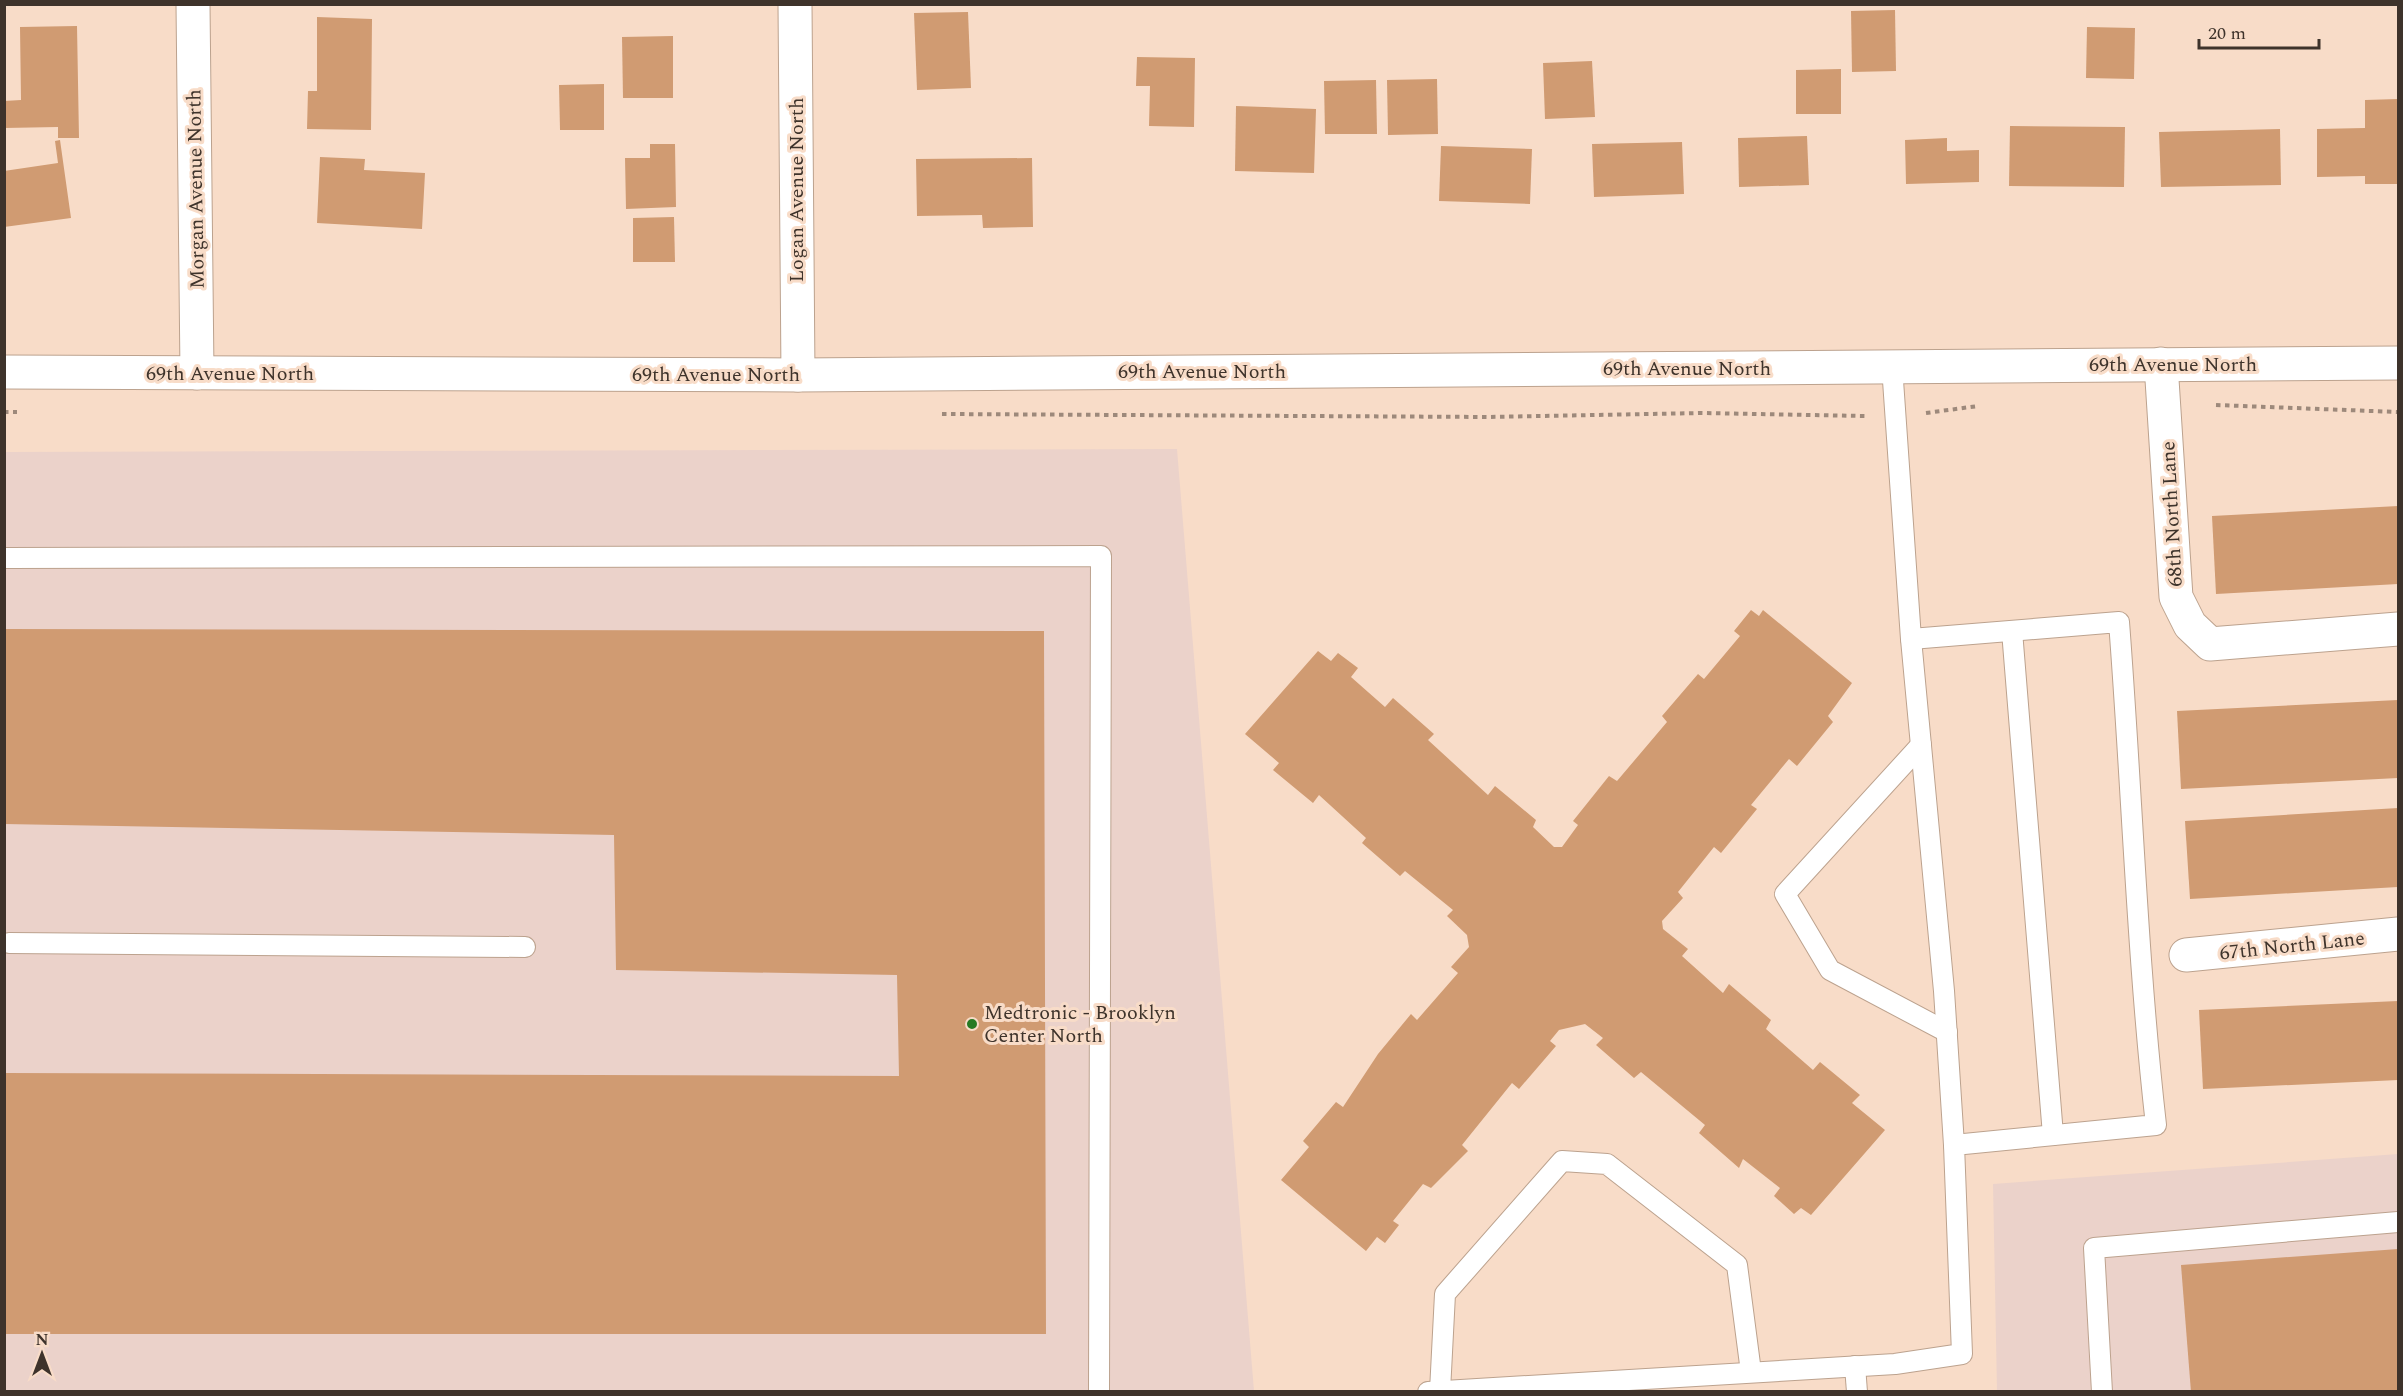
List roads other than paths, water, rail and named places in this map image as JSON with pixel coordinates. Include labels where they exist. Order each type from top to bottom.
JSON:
[{"type":"street","name":"Morgan Avenue North","points":[[193,4],[197,373]]},
{"type":"street","name":"Logan Avenue North","points":[[795,4],[798,375]]},
{"type":"street","name":"69th Avenue North","points":[[4,372],[798,375],[2398,363]]},
{"type":"street","name":"68th North Lane","points":[[2162,364],[2176,597],[2190,626],[2210,644],[2398,629]]},
{"type":"street","name":"67th North Lane","points":[[2186,955],[2398,934]]},
{"type":"lane","points":[[1428,1392],[1895,1364],[1962,1354],[1947,1032],[1911,639],[1892,366]]},
{"type":"lane","points":[[4,558],[1101,556],[1099,1392]]},
{"type":"lane","points":[[1911,639],[2119,622],[2144,1019],[2156,1125],[1954,1145]]},
{"type":"lane","points":[[2012,631],[2053,1135]]},
{"type":"lane","points":[[1921,745],[1785,894],[1830,970],[1947,1032]]},
{"type":"lane","points":[[9,943],[525,947]]},
{"type":"lane","points":[[1440,1391],[1445,1294],[1562,1161],[1607,1164],[1737,1265],[1751,1372]]},
{"type":"lane","points":[[2102,1392],[2094,1248],[2398,1222]]},
{"type":"lane","points":[[1855,1366],[1857,1392]]},
{"type":"place","name":"Medtronic - Brooklyn Center North","points":[[972,1024]]}]
